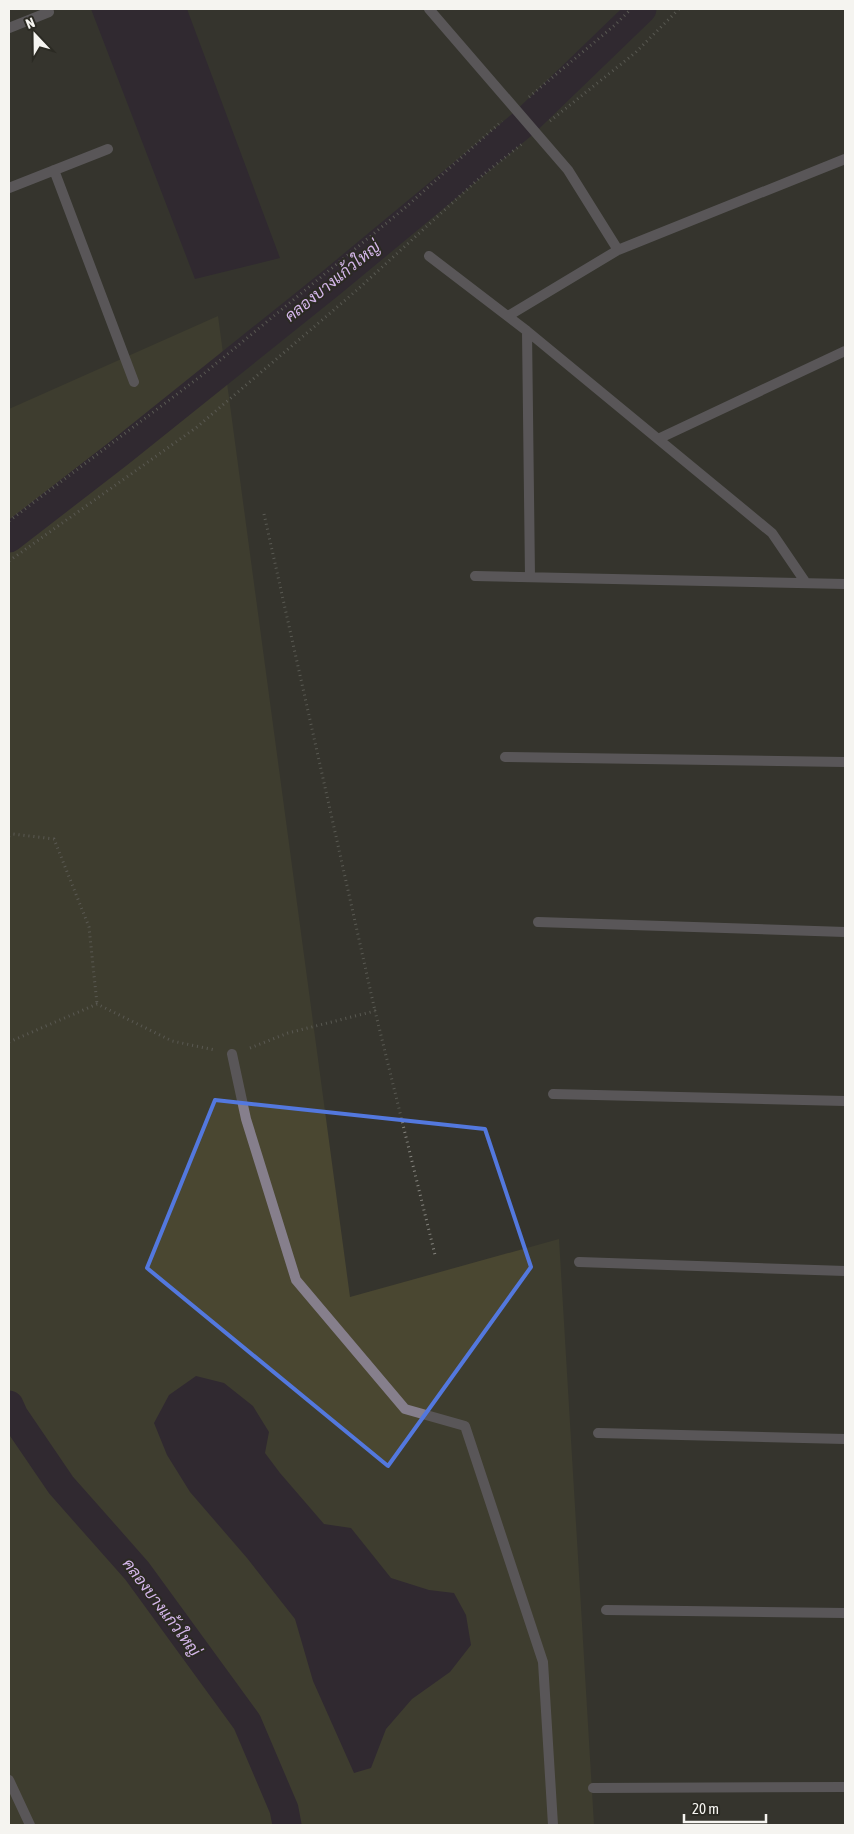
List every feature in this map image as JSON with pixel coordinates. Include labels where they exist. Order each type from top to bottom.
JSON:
[{"type":"street","points":[[429,9],[568,170],[618,250]]},
{"type":"street","points":[[9,28],[48,12]]},
{"type":"street","points":[[9,188],[108,149]]},
{"type":"street","points":[[508,316],[618,250],[845,159]]},
{"type":"street","points":[[54,170],[134,382]]},
{"type":"street","points":[[428,256],[527,331],[772,533],[806,583]]},
{"type":"street","points":[[527,331],[530,577]]},
{"type":"street","points":[[658,439],[845,351]]},
{"type":"street","points":[[475,576],[845,584]]},
{"type":"street","points":[[506,757],[845,762]]},
{"type":"street","points":[[538,922],[845,932]]},
{"type":"street","points":[[232,1054],[246,1119],[296,1280],[405,1409],[465,1426],[543,1662],[553,1825]]},
{"type":"street","points":[[553,1094],[845,1101]]},
{"type":"street","points":[[579,1262],[845,1271]]},
{"type":"street","points":[[598,1433],[845,1439]]},
{"type":"street","points":[[606,1610],[845,1613]]},
{"type":"street","points":[[10,1785],[30,1825]]},
{"type":"street","points":[[593,1788],[845,1787]]},
{"type":"path","points":[[522,104],[630,9]]},
{"type":"path","points":[[543,127],[635,53],[679,9]]},
{"type":"path","points":[[9,521],[208,370],[406,206],[508,116]]},
{"type":"path","points":[[9,561],[197,427],[356,290],[484,174],[528,139]]},
{"type":"path","points":[[264,514],[375,1011],[435,1255]]},
{"type":"path","points":[[9,836],[13,834],[54,839],[90,927],[98,1004]]},
{"type":"path","points":[[9,1042],[98,1004],[172,1040],[235,1054],[288,1033],[375,1011]]},
{"type":"highlighted area","points":[[215,1100],[485,1129],[531,1267],[388,1466],[147,1268]]},
{"type":"shaded area","points":[[91,9],[187,9],[280,258],[195,279]]},
{"type":"shaded area","points":[[218,316],[350,1297],[559,1239],[594,1825],[9,1825],[9,409]]},
{"type":"shaded area","points":[[196,1376],[224,1383],[253,1406],[269,1432],[265,1453],[324,1524],[351,1528],[391,1578],[429,1590],[454,1593],[466,1615],[471,1645],[450,1672],[412,1699],[386,1729],[371,1768],[354,1773],[313,1681],[295,1619],[247,1558],[190,1492],[167,1455],[154,1423],[169,1395]]},
{"type":"waterway","name":"คลองบางแก้วใหญ่","points":[[9,538],[119,453],[331,283],[524,123],[642,9]]},
{"type":"waterway","name":"คลองบางแก้วใหญ่","points":[[9,1405],[14,1416],[61,1485],[137,1571],[247,1722],[284,1809],[287,1825]]}]
